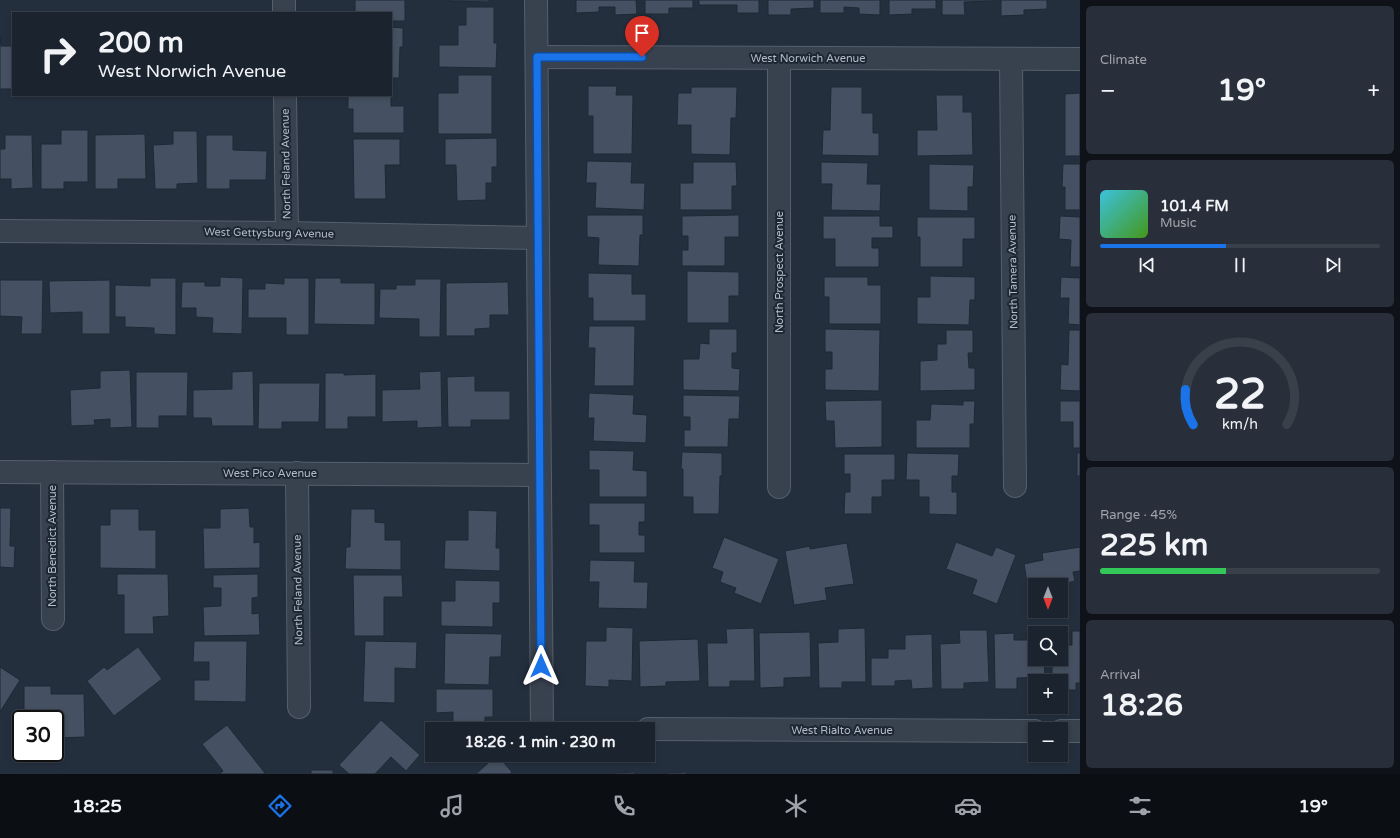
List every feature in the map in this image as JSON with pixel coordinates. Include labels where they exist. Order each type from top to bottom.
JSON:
[{"type":"street","points":[[284,0],[284,12]]},
{"type":"street","points":[[536,0],[543,722]]},
{"type":"street","name":"West Norwich Avenue","points":[[537,57],[1080,60]]},
{"type":"street","name":"North Prospect Avenue","points":[[779,58],[779,487]]},
{"type":"street","name":"North Tamera Avenue","points":[[1011,59],[1015,486]]},
{"type":"street","name":"North Feland Avenue","points":[[285,96],[287,233]]},
{"type":"street","name":"West Gettysburg Avenue","points":[[0,231],[287,233],[538,238]]},
{"type":"street","name":"West Pico Avenue","points":[[0,472],[540,475]]},
{"type":"street","name":"North Benedict Avenue","points":[[52,472],[53,619]]},
{"type":"street","name":"North Feland Avenue","points":[[297,473],[299,706]]},
{"type":"street","name":"West Rialto Avenue","points":[[655,729],[1028,731]]},
{"type":"street","points":[[1068,731],[1080,731]]},
{"type":"building","points":[[355,0],[405,0],[405,21],[392,21],[392,12],[355,12]]},
{"type":"building","points":[[489,0],[489,2],[450,1]]},
{"type":"building","points":[[576,0],[636,0],[637,14],[615,15],[615,7],[599,7],[599,12],[576,13]]},
{"type":"building","points":[[645,0],[693,0],[693,8],[669,8],[669,14],[645,14]]},
{"type":"building","points":[[699,0],[759,0],[759,13],[737,13],[737,5],[699,5]]},
{"type":"building","points":[[768,0],[814,0],[814,8],[791,9],[791,15],[768,15]]},
{"type":"building","points":[[820,0],[880,0],[880,15],[859,14],[859,8],[844,7],[844,13],[820,13]]},
{"type":"building","points":[[889,0],[936,0],[936,9],[912,9],[912,14],[889,15]]},
{"type":"building","points":[[942,0],[993,1],[964,2],[965,15],[942,15]]},
{"type":"building","points":[[1001,0],[1047,0],[1047,9],[1024,10],[1024,15],[1001,16]]},
{"type":"building","points":[[466,7],[494,7],[494,43],[497,43],[496,68],[439,67],[439,45],[458,45],[458,25],[466,25]]},
{"type":"building","points":[[392,27],[403,28],[403,47],[400,47],[399,78],[392,78]]},
{"type":"building","points":[[0,36],[1,46],[12,46],[12,89],[0,89]]},
{"type":"building","points":[[458,75],[492,75],[492,134],[438,134],[438,93],[458,93]]},
{"type":"building","points":[[588,86],[617,86],[616,95],[633,95],[632,154],[593,154],[593,116],[588,116]]},
{"type":"building","points":[[691,87],[737,87],[736,118],[731,118],[730,155],[691,154],[691,125],[677,125],[678,93],[691,93]]},
{"type":"building","points":[[831,87],[862,87],[862,113],[873,113],[873,133],[879,133],[879,156],[822,155],[823,130],[830,130]]},
{"type":"building","points":[[1080,93],[1080,156],[1065,156],[1065,94]]},
{"type":"building","points":[[936,95],[963,95],[963,112],[972,112],[973,155],[917,156],[917,130],[937,130]]},
{"type":"building","points":[[348,96],[391,96],[391,106],[404,106],[404,133],[353,133],[353,109],[348,109]]},
{"type":"building","points":[[61,130],[88,130],[88,182],[64,182],[64,189],[41,189],[41,144],[61,144]]},
{"type":"building","points":[[173,131],[197,131],[198,183],[177,184],[177,189],[155,189],[153,145],[173,144]]},
{"type":"building","points":[[145,134],[146,179],[118,179],[118,189],[95,189],[95,135]]},
{"type":"building","points":[[5,135],[32,135],[33,188],[11,189],[11,179],[0,179],[0,149],[5,149]]},
{"type":"building","points":[[206,135],[233,135],[233,150],[267,151],[266,180],[230,180],[230,189],[206,189]]},
{"type":"building","points":[[497,138],[497,167],[492,167],[492,183],[486,183],[486,200],[457,201],[456,165],[445,165],[445,139]]},
{"type":"building","points":[[353,139],[400,139],[400,165],[385,165],[386,199],[354,199]]},
{"type":"building","points":[[587,161],[632,162],[631,183],[645,183],[644,210],[595,208],[596,183],[586,183]]},
{"type":"building","points":[[693,162],[736,162],[737,186],[732,186],[732,210],[680,210],[680,183],[693,183]]},
{"type":"building","points":[[821,162],[868,163],[867,184],[881,184],[880,211],[831,210],[832,184],[821,184]]},
{"type":"building","points":[[929,164],[974,165],[973,187],[968,187],[968,211],[929,210]]},
{"type":"building","points":[[1063,164],[1080,164],[1080,210],[1065,210],[1065,187],[1062,187]]},
{"type":"building","points":[[587,215],[643,215],[643,235],[640,235],[639,266],[598,265],[599,238],[587,237]]},
{"type":"building","points":[[739,215],[739,237],[725,237],[725,266],[682,266],[682,250],[688,250],[688,236],[682,236],[682,216]]},
{"type":"building","points":[[823,216],[880,216],[880,226],[893,226],[893,238],[872,238],[872,248],[879,248],[879,267],[835,267],[835,239],[823,239]]},
{"type":"building","points":[[1060,216],[1080,217],[1080,267],[1070,267],[1071,240],[1059,239]]},
{"type":"building","points":[[917,217],[975,217],[975,239],[963,239],[963,267],[920,267],[920,237],[917,237]]},
{"type":"building","points":[[687,271],[739,272],[739,296],[729,296],[729,323],[687,323]]},
{"type":"building","points":[[588,273],[632,274],[632,294],[646,294],[646,321],[593,321],[593,298],[588,298]]},
{"type":"building","points":[[930,276],[975,277],[975,300],[970,300],[969,325],[917,324],[917,297],[930,297]]},
{"type":"building","points":[[220,277],[243,278],[242,334],[212,333],[213,318],[196,317],[196,308],[181,308],[182,282],[205,282],[205,286],[220,286]]},
{"type":"building","points":[[824,277],[868,277],[868,285],[881,285],[881,324],[829,324],[829,297],[824,297]]},
{"type":"building","points":[[1061,277],[1080,278],[1080,325],[1068,324],[1069,298],[1060,298]]},
{"type":"building","points":[[150,278],[176,278],[176,335],[154,334],[154,328],[125,327],[125,317],[115,317],[115,285],[150,286]]},
{"type":"building","points":[[284,278],[309,278],[309,335],[286,335],[286,318],[248,318],[248,289],[265,289],[265,283],[284,284]]},
{"type":"building","points":[[315,278],[341,278],[341,283],[375,283],[375,325],[314,324]]},
{"type":"building","points":[[415,279],[441,279],[440,337],[419,337],[419,319],[379,318],[380,289],[396,289],[396,285],[415,285]]},
{"type":"building","points":[[0,280],[43,280],[42,334],[21,334],[22,317],[0,316]]},
{"type":"building","points":[[110,280],[110,334],[82,334],[82,312],[50,313],[49,281]]},
{"type":"building","points":[[508,282],[509,315],[490,315],[490,328],[475,329],[475,336],[446,336],[446,283]]},
{"type":"building","points":[[589,326],[635,326],[634,386],[594,386],[595,348],[588,348]]},
{"type":"building","points":[[709,329],[737,329],[737,353],[732,353],[732,368],[740,369],[739,391],[683,390],[683,359],[699,359],[700,343],[709,344]]},
{"type":"building","points":[[825,329],[880,330],[879,391],[825,390],[825,369],[832,369],[832,352],[825,352]]},
{"type":"building","points":[[946,330],[973,330],[973,353],[968,353],[969,368],[975,368],[975,390],[920,391],[920,361],[937,360],[937,344],[946,344]]},
{"type":"building","points":[[1069,330],[1080,330],[1080,391],[1060,390],[1061,364],[1068,365]]},
{"type":"building","points":[[130,370],[132,427],[110,428],[110,419],[94,420],[95,425],[71,426],[70,390],[100,388],[100,371]]},
{"type":"building","points":[[253,371],[254,426],[212,426],[211,418],[193,418],[193,390],[232,389],[232,372]]},
{"type":"building","points":[[441,371],[442,427],[417,428],[417,421],[382,422],[382,390],[420,389],[419,372]]},
{"type":"building","points":[[136,372],[188,372],[187,416],[159,416],[159,428],[136,428]]},
{"type":"building","points":[[325,373],[344,373],[344,375],[376,374],[376,417],[348,417],[348,429],[325,429]]},
{"type":"building","points":[[475,376],[475,391],[510,391],[510,420],[471,420],[471,427],[448,427],[447,377]]},
{"type":"building","points":[[259,383],[320,383],[319,422],[282,422],[282,429],[258,429]]},
{"type":"building","points":[[589,393],[634,395],[633,414],[647,415],[646,443],[593,441],[594,418],[588,418]]},
{"type":"building","points":[[683,395],[740,396],[739,419],[729,419],[728,447],[684,447],[684,430],[690,430],[690,417],[683,417]]},
{"type":"building","points":[[882,400],[882,447],[835,448],[834,421],[826,421],[825,401]]},
{"type":"building","points":[[963,401],[975,401],[974,424],[970,424],[970,448],[916,448],[916,420],[930,420],[931,404],[963,405]]},
{"type":"building","points":[[1060,401],[1080,401],[1080,448],[1073,448],[1073,422],[1060,422]]},
{"type":"building","points":[[589,450],[634,451],[633,470],[647,471],[647,497],[599,497],[599,470],[589,470]]},
{"type":"building","points":[[682,452],[722,453],[719,514],[693,514],[693,497],[683,497],[683,469],[681,469]]},
{"type":"building","points":[[907,453],[959,454],[958,476],[952,476],[952,492],[957,492],[957,515],[929,514],[929,497],[919,497],[919,480],[906,480]]},
{"type":"building","points":[[1077,453],[1080,453],[1080,476],[1077,476]]},
{"type":"building","points":[[844,454],[895,454],[895,480],[882,480],[882,497],[872,497],[872,514],[844,514],[845,492],[850,492],[850,474],[844,474]]},
{"type":"building","points":[[589,503],[645,503],[645,522],[639,522],[639,535],[645,535],[645,553],[599,553],[599,525],[589,525]]},
{"type":"building","points":[[0,508],[11,508],[10,546],[15,546],[14,568],[0,567]]},
{"type":"building","points":[[249,508],[250,527],[254,527],[254,543],[260,542],[260,568],[204,569],[203,528],[220,528],[220,509]]},
{"type":"building","points":[[110,509],[139,509],[139,530],[156,530],[156,569],[100,568],[100,525],[110,525]]},
{"type":"building","points":[[351,509],[375,509],[375,522],[385,523],[385,540],[401,540],[401,570],[345,569],[346,547],[350,547]]},
{"type":"building","points":[[468,510],[497,511],[496,548],[500,548],[500,571],[444,569],[445,540],[468,540]]},
{"type":"building","points":[[724,537],[779,559],[761,604],[734,593],[736,588],[720,582],[723,572],[712,568]]},
{"type":"building","points":[[956,542],[992,556],[996,547],[1016,555],[997,604],[972,594],[977,580],[946,569]]},
{"type":"building","points":[[847,543],[854,584],[825,588],[827,600],[794,605],[785,551],[810,546],[810,549]]},
{"type":"building","points":[[1080,547],[1080,571],[1073,572],[1075,581],[1068,583],[1068,578],[1028,578],[1028,589],[1024,564],[1043,560],[1042,553]]},
{"type":"building","points":[[590,560],[635,561],[634,582],[648,582],[647,609],[598,608],[599,582],[589,582]]},
{"type":"building","points":[[117,574],[168,574],[169,616],[153,617],[154,634],[124,634],[124,595],[117,595]]},
{"type":"building","points":[[258,574],[258,597],[252,598],[252,614],[259,613],[260,635],[204,636],[203,607],[221,606],[221,588],[213,588],[213,575]]},
{"type":"building","points":[[353,575],[402,575],[403,597],[384,597],[384,636],[354,636]]},
{"type":"building","points":[[455,580],[500,581],[500,603],[493,603],[493,627],[441,626],[441,601],[455,601]]},
{"type":"building","points":[[606,627],[633,628],[632,681],[609,680],[609,687],[585,686],[586,641],[606,641]]},
{"type":"building","points":[[754,628],[755,681],[730,681],[730,687],[708,687],[707,643],[727,643],[726,629]]},
{"type":"building","points":[[865,628],[866,682],[842,682],[842,688],[819,688],[818,643],[838,642],[838,629]]},
{"type":"building","points":[[959,630],[987,630],[989,682],[964,683],[964,689],[941,689],[940,644],[960,643]]},
{"type":"building","points":[[1072,631],[1080,631],[1080,683],[1076,683],[1076,690],[1068,690],[1068,674],[1052,674],[1052,666],[1068,666],[1068,645],[1072,645]]},
{"type":"building","points":[[810,632],[811,677],[784,678],[784,687],[760,688],[759,633]]},
{"type":"building","points":[[445,633],[502,634],[501,657],[490,657],[489,685],[444,684]]},
{"type":"building","points":[[1014,633],[1014,640],[1027,640],[1026,633],[1028,633],[1028,666],[1044,666],[1045,674],[1028,674],[1028,678],[1017,678],[1017,689],[995,689],[994,634]]},
{"type":"building","points":[[932,634],[933,688],[912,689],[911,680],[895,681],[895,686],[871,686],[871,658],[888,658],[888,649],[905,649],[905,635]]},
{"type":"building","points":[[698,639],[700,681],[666,682],[666,686],[640,687],[639,641]]},
{"type":"building","points":[[194,641],[247,641],[246,702],[194,701],[194,680],[209,680],[209,662],[193,662]]},
{"type":"building","points":[[365,641],[417,642],[416,669],[395,668],[395,703],[363,702]]},
{"type":"building","points":[[138,647],[162,679],[114,716],[87,681],[104,667],[107,670]]},
{"type":"building","points":[[0,667],[20,680],[0,712]]},
{"type":"building","points":[[24,686],[51,686],[51,694],[84,694],[85,737],[64,738],[64,710],[24,710]]},
{"type":"building","points":[[436,689],[493,689],[493,717],[485,717],[485,722],[453,722],[453,712],[436,713]]},
{"type":"building","points":[[381,720],[420,755],[406,771],[391,757],[375,774],[349,774],[339,765]]},
{"type":"building","points":[[227,725],[265,773],[219,774],[223,771],[202,744]]},
{"type":"building","points":[[489,762],[503,762],[512,772],[510,774],[476,774]]},
{"type":"building","points":[[311,770],[333,770],[333,774],[311,774]]},
{"type":"building","points":[[635,772],[635,774],[613,774],[613,773]]},
{"type":"building","points":[[687,772],[687,774],[665,774],[665,773]]},
{"type":"route","points":[[541,666],[537,57],[642,57]]}]
